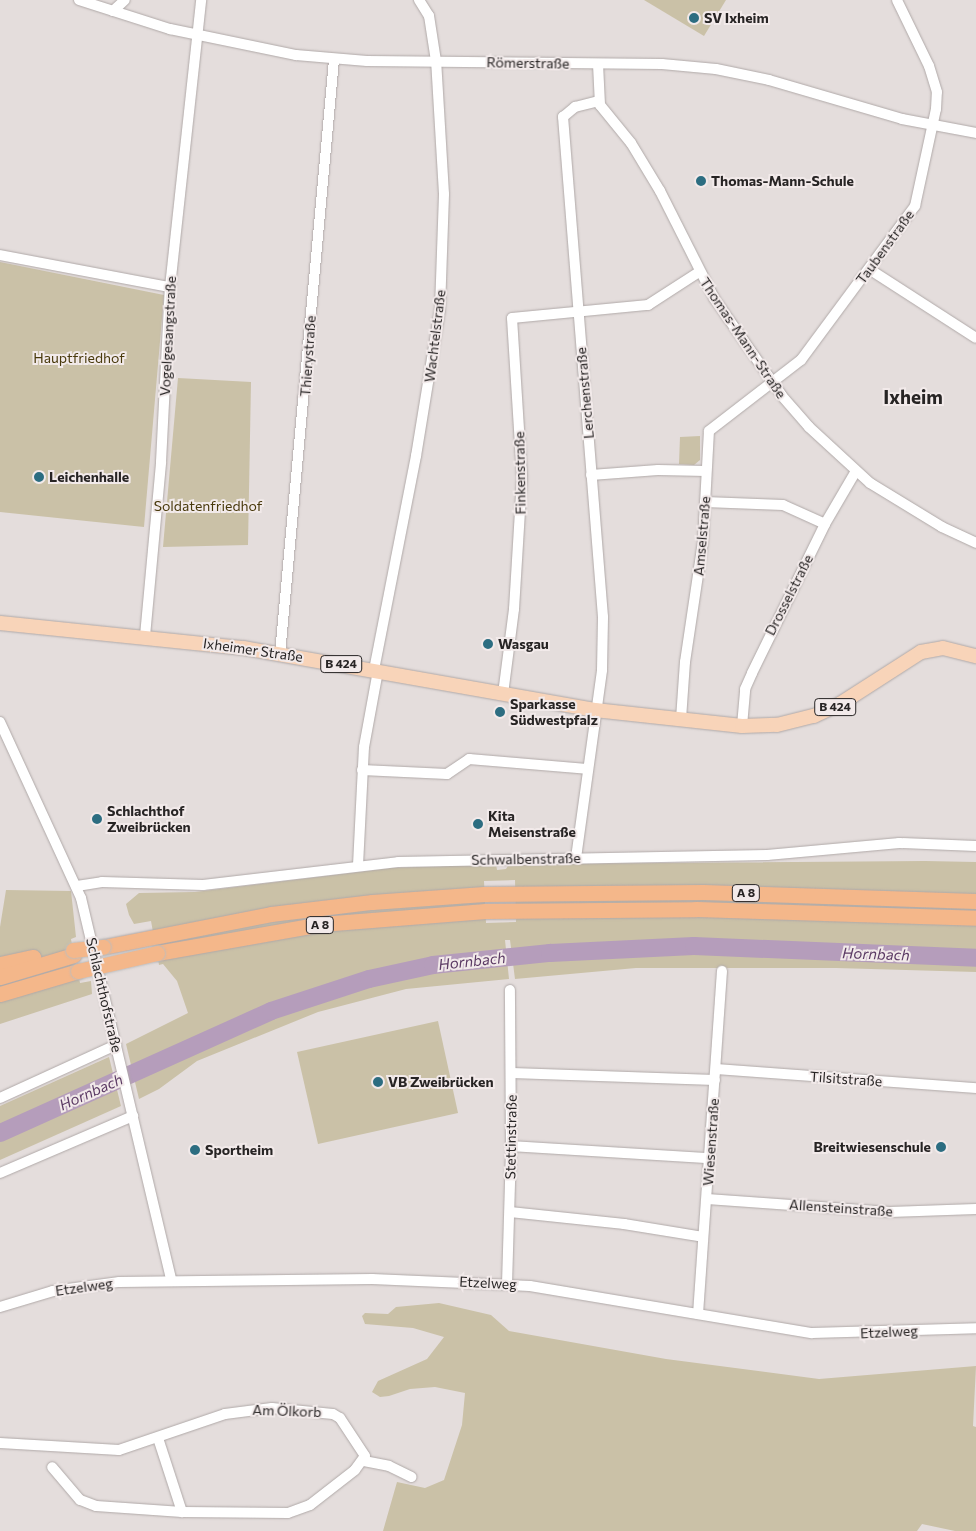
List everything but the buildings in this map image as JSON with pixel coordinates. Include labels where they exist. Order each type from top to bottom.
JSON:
[{"type":"highway","name":"A 8","points":[[73,952],[154,935],[322,907],[515,892],[703,892],[976,901]]},
{"type":"highway","name":"A 8","points":[[0,994],[78,972],[158,953],[322,924],[485,911],[696,909],[976,918]]},
{"type":"highway","points":[[0,964],[73,952]]},
{"type":"highway","points":[[0,977],[73,952]]},
{"type":"main road","name":"Ixheimer Straße","points":[[0,622],[145,636],[280,654],[595,710],[681,720]]},
{"type":"main road","name":"B 424","points":[[681,720],[742,726],[777,725],[814,716],[840,704],[921,652],[942,648],[976,656]]},
{"type":"street","name":"Römerstraße","points":[[79,0],[197,35],[262,50],[334,59],[662,64],[716,70],[769,80],[933,126],[976,133]]},
{"type":"street","points":[[113,11],[124,0]]},
{"type":"street","name":"Vogelgesangstraße","points":[[145,636],[161,462],[170,287],[201,0]]},
{"type":"street","name":"Wachtelstraße","points":[[358,865],[362,770],[376,670],[416,456],[440,310],[444,194],[436,61],[430,16],[419,0]]},
{"type":"street","name":"Taubenstraße","points":[[772,383],[801,360],[915,206],[937,100],[935,84],[897,0]]},
{"type":"street","name":"Thierystraße","points":[[280,654],[334,59]]},
{"type":"street","points":[[598,64],[599,101]]},
{"type":"street","name":"Thomas-Mann-Straße","points":[[599,101],[643,162],[699,272],[772,383],[809,427],[856,471],[886,495],[976,543]]},
{"type":"street","name":"Lerchenstraße","points":[[576,858],[586,769],[603,654],[603,617],[563,117],[575,107],[599,101]]},
{"type":"street","points":[[0,255],[170,287]]},
{"type":"street","points":[[869,269],[976,338]]},
{"type":"street","points":[[578,310],[648,305],[699,272]]},
{"type":"street","name":"Finkenstraße","points":[[503,694],[514,609],[522,477],[511,322],[512,318],[521,316],[578,310]]},
{"type":"street","name":"Amselstraße","points":[[681,720],[705,502],[706,440],[713,425],[772,383]]},
{"type":"street","points":[[591,475],[658,470],[706,471]]},
{"type":"street","name":"Drosselstraße","points":[[742,726],[745,690],[752,673],[825,524],[856,471]]},
{"type":"street","points":[[705,502],[783,504],[825,524]]},
{"type":"street","name":"Schlachthofstraße","points":[[0,722],[77,886],[171,1280]]},
{"type":"street","points":[[362,770],[447,774],[469,759],[586,769]]},
{"type":"street","name":"Schwalbenstraße","points":[[77,886],[102,882],[203,885],[358,865],[576,858],[767,856],[899,843],[976,846]]},
{"type":"street","name":"Wiesenstraße","points":[[698,1314],[722,971]]},
{"type":"street","name":"Stettinstraße","points":[[507,1284],[512,1073],[510,990]]},
{"type":"street","points":[[0,1098],[117,1049]]},
{"type":"street","name":"Tilsitstraße","points":[[716,1069],[976,1088]]},
{"type":"street","points":[[512,1073],[715,1080]]},
{"type":"street","points":[[0,1173],[133,1116]]},
{"type":"street","points":[[511,1146],[710,1158]]},
{"type":"street","name":"Allensteinstraße","points":[[707,1199],[890,1212],[976,1209]]},
{"type":"street","points":[[510,1212],[624,1224],[703,1237]]},
{"type":"street","name":"Etzelweg","points":[[0,1307],[36,1295],[79,1287],[171,1280],[372,1278],[507,1284],[812,1333],[976,1328]]},
{"type":"street","name":"Am Ölkorb","points":[[0,1444],[110,1450],[158,1438],[243,1410],[325,1412],[340,1418],[362,1449],[364,1461]]},
{"type":"street","points":[[158,1438],[182,1512]]},
{"type":"street","points":[[52,1466],[87,1504],[182,1512],[296,1512],[310,1505],[364,1461],[388,1466],[412,1477]]},
{"type":"green space","name":"SV Ixheim","points":[[644,0],[726,0],[704,36]]},
{"type":"green space","name":"Hauptfriedhof","points":[[0,262],[164,295],[144,527],[0,512]]},
{"type":"green space","name":"Soldatenfriedhof","points":[[178,378],[251,382],[248,545],[163,547]]},
{"type":"green space","points":[[700,436],[700,460],[694,465],[679,464],[680,437]]},
{"type":"green space","points":[[976,862],[976,972],[836,968],[636,968],[515,979],[510,940],[505,940],[509,979],[406,989],[318,1012],[197,1061],[159,1089],[139,1099],[126,1044],[188,1013],[177,981],[163,964],[159,965],[151,921],[134,924],[129,915],[126,904],[139,893],[195,892],[391,868],[496,864],[497,870],[506,869],[509,864]],"holes":[[[515,880],[516,922],[486,923],[484,881]]]},
{"type":"green space","points":[[6,890],[71,891],[76,937],[71,939],[73,950],[80,983],[91,981],[92,994],[0,1024],[0,927]]},
{"type":"green space","name":"VB Zweibrücken","points":[[438,1021],[458,1113],[318,1144],[297,1052]]},
{"type":"green space","points":[[109,1057],[121,1106],[0,1160],[0,1106]]},
{"type":"green space","points":[[439,1303],[491,1315],[509,1331],[666,1359],[819,1379],[976,1366],[973,1426],[976,1427],[976,1531],[955,1531],[922,1524],[917,1531],[383,1531],[397,1482],[425,1488],[444,1480],[462,1425],[465,1393],[435,1387],[410,1389],[380,1397],[372,1392],[378,1381],[427,1359],[444,1337],[413,1328],[365,1324],[362,1316],[365,1313],[388,1314],[396,1307]]},
{"type":"waterway","name":"Hornbach","points":[[0,1133],[271,1011],[369,979],[433,965],[550,953],[694,946],[976,958]]},
{"type":"place","name":"SV Ixheim","points":[[694,18]]},
{"type":"place","name":"Thomas-Mann-Schule","points":[[701,181]]},
{"type":"place","name":"Leichenhalle","points":[[39,477]]},
{"type":"place","name":"Wasgau","points":[[488,644]]},
{"type":"place","name":"Sparkasse Südwestpfalz","points":[[500,712]]},
{"type":"place","name":"Schlachthof Zweibrücken","points":[[97,819]]},
{"type":"place","name":"Kita Meisenstraße","points":[[478,824]]},
{"type":"place","name":"VB Zweibrücken","points":[[378,1082]]},
{"type":"place","name":"Breitwiesenschule","points":[[941,1147]]},
{"type":"place","name":"Sportheim","points":[[195,1150]]},
{"type":"district","name":"Ixheim","points":[[913,397]]}]
